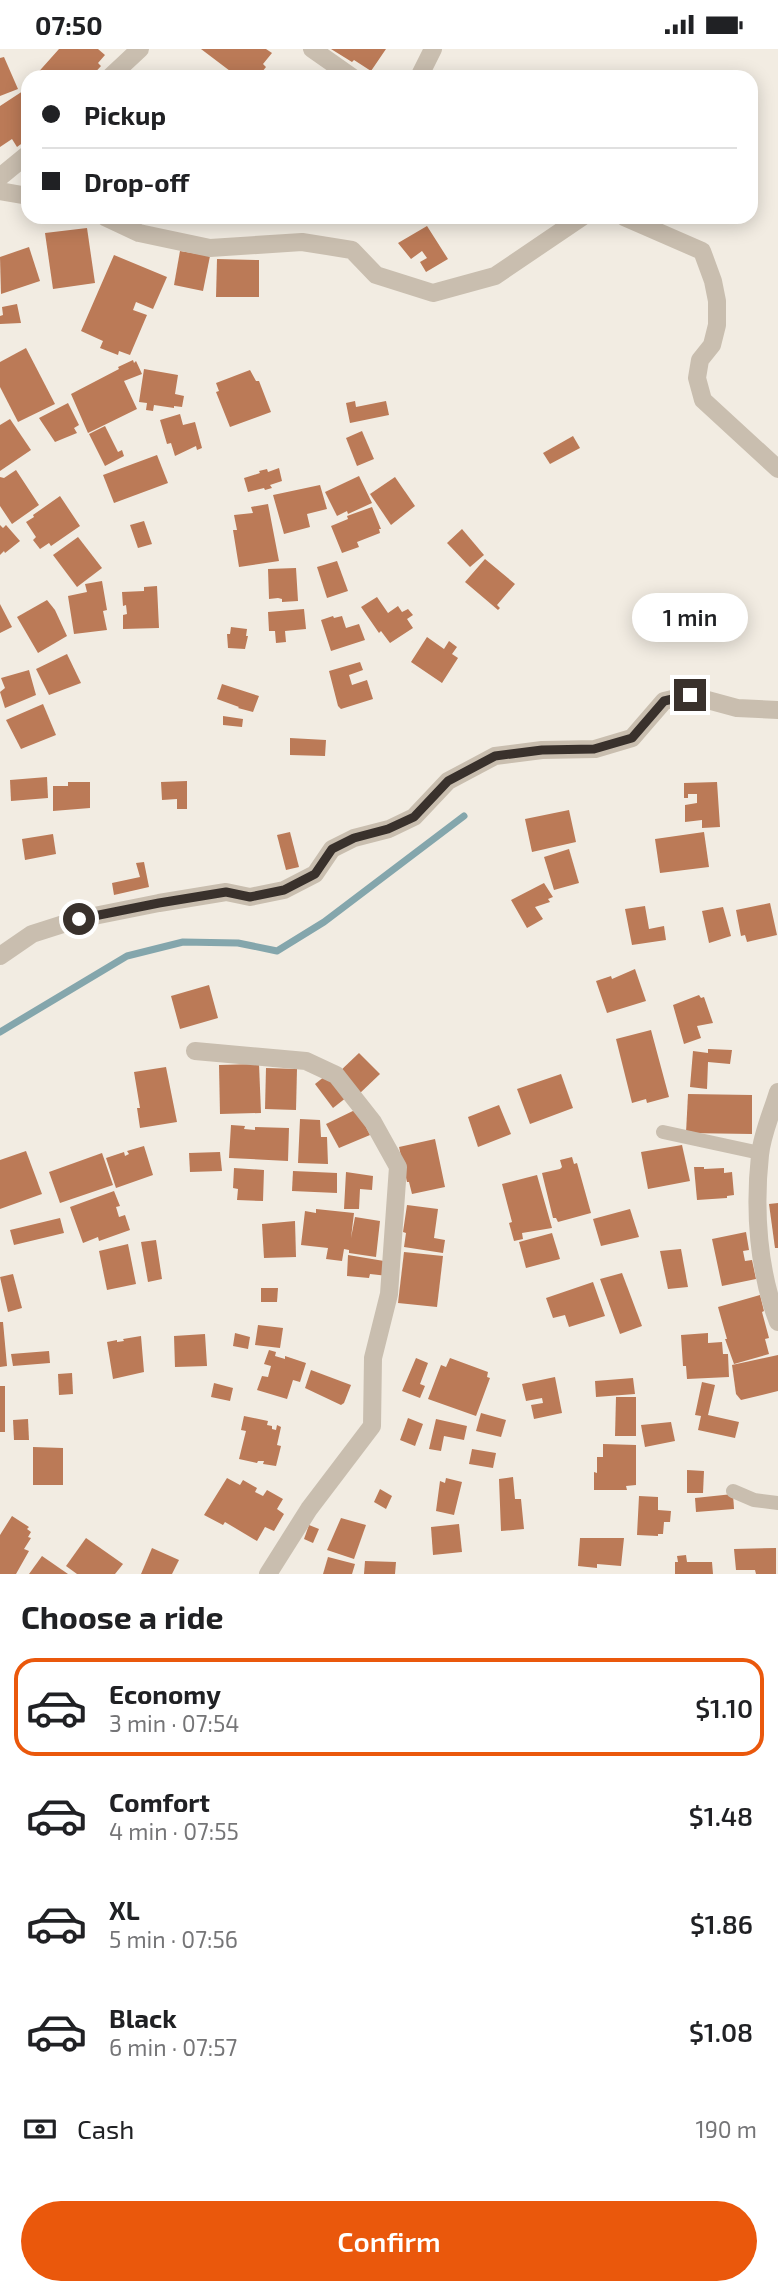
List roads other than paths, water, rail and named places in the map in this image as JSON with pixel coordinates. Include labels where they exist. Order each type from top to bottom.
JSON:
[{"type":"street","points":[[118,70],[140,49]]},
{"type":"street","points":[[312,49],[342,70]]},
{"type":"street","points":[[422,70],[433,49]]},
{"type":"street","points":[[0,177],[21,160]]},
{"type":"street","points":[[0,191],[21,195]]},
{"type":"street","points":[[120,224],[139,233],[210,248],[302,242],[352,250],[376,275],[433,293],[495,276],[572,224]]},
{"type":"street","points":[[640,224],[702,251],[713,281],[718,325],[712,345],[700,360],[697,378],[703,400],[778,470]]},
{"type":"street","points":[[0,956],[32,934],[79,919],[226,892],[250,897],[284,890],[315,874],[332,849],[354,838],[388,829],[414,817],[448,781],[495,756],[542,750],[594,749],[632,738],[664,701],[690,695],[737,708],[778,710]]},
{"type":"street","points":[[195,1051],[306,1061],[336,1075],[373,1122],[398,1167],[389,1294],[373,1358],[372,1426],[309,1509],[268,1574]]},
{"type":"street","points":[[778,1092],[760,1153],[758,1221],[764,1273],[778,1322]]},
{"type":"lane","points":[[663,1132],[760,1153]]},
{"type":"lane","points":[[733,1491],[754,1500],[778,1503]]},
{"type":"waterway","points":[[0,1032],[127,956],[183,942],[238,943],[277,951],[324,922],[464,816]]}]
